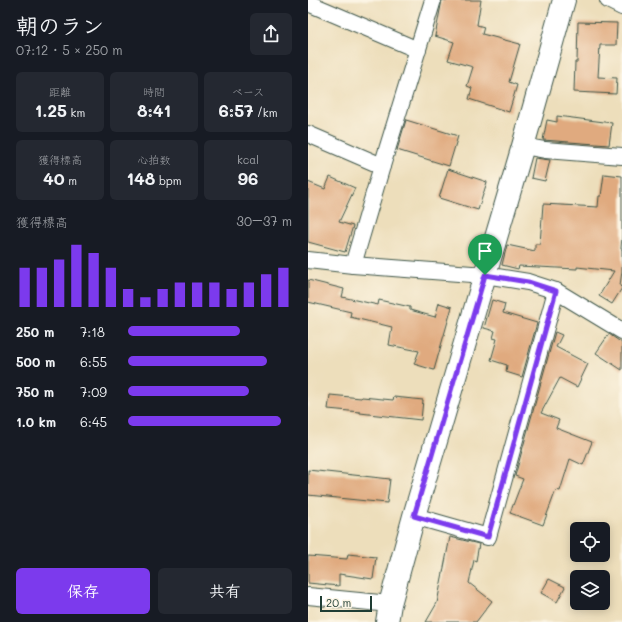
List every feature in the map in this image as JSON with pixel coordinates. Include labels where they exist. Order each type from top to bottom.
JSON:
[{"type":"street","points":[[353,265],[433,0]]},
{"type":"street","points":[[308,596],[389,613],[414,516],[523,146],[564,0]]},
{"type":"street","points":[[608,0],[622,7]]},
{"type":"street","points":[[308,3],[418,50]]},
{"type":"street","points":[[308,134],[382,166]]},
{"type":"street","points":[[523,146],[545,150],[622,152]]},
{"type":"street","points":[[308,260],[485,275],[528,282],[556,291],[622,331]]},
{"type":"street","points":[[414,516],[488,537],[556,291]]},
{"type":"building","points":[[442,0],[481,0],[477,25],[484,27],[482,34],[520,44],[509,82],[517,85],[509,112],[469,99],[472,88],[467,86],[473,67],[448,60],[454,42],[435,36]]},
{"type":"building","points":[[578,22],[617,23],[616,45],[600,45],[598,77],[617,78],[616,94],[574,92],[575,62],[577,62]]},
{"type":"building","points":[[557,116],[612,123],[609,145],[543,140],[547,120],[557,122]]},
{"type":"building","points":[[406,120],[458,136],[449,166],[397,150]]},
{"type":"building","points":[[535,158],[550,160],[545,181],[531,178]]},
{"type":"building","points":[[448,169],[487,182],[478,210],[439,198]]},
{"type":"building","points":[[604,174],[622,176],[622,271],[620,286],[622,288],[612,304],[599,296],[614,271],[577,267],[577,269],[519,266],[518,269],[502,265],[507,245],[535,251],[535,244],[540,244],[543,204],[598,207]]},
{"type":"building","points":[[330,177],[355,188],[339,222],[353,226],[345,252],[308,242],[308,182],[325,189]]},
{"type":"building","points":[[308,280],[344,289],[342,297],[378,305],[379,300],[410,307],[410,310],[435,317],[439,303],[452,307],[434,370],[414,364],[419,351],[389,345],[392,327],[350,317],[351,312],[308,302]]},
{"type":"building","points":[[492,300],[505,304],[503,313],[537,323],[522,377],[506,372],[507,365],[491,360],[497,339],[493,338],[495,331],[484,328]]},
{"type":"building","points":[[555,332],[562,335],[556,347],[588,364],[577,387],[560,378],[541,413],[559,420],[556,428],[592,442],[583,465],[570,459],[560,491],[556,490],[543,525],[510,513],[523,479],[515,476]]},
{"type":"building","points":[[609,334],[622,343],[622,370],[596,353]]},
{"type":"building","points":[[330,395],[393,400],[394,397],[423,400],[421,420],[328,409]]},
{"type":"building","points":[[308,470],[390,479],[387,503],[308,495]]},
{"type":"building","points":[[450,537],[479,544],[476,561],[474,560],[469,583],[492,601],[476,622],[426,622],[437,603]]},
{"type":"building","points":[[348,554],[376,557],[373,579],[339,574],[339,586],[308,583],[308,556],[347,559]]},
{"type":"building","points":[[549,579],[565,587],[557,602],[541,593]]},
{"type":"route","points":[[485,275],[528,282],[556,291],[488,537],[414,516],[485,275]]}]
